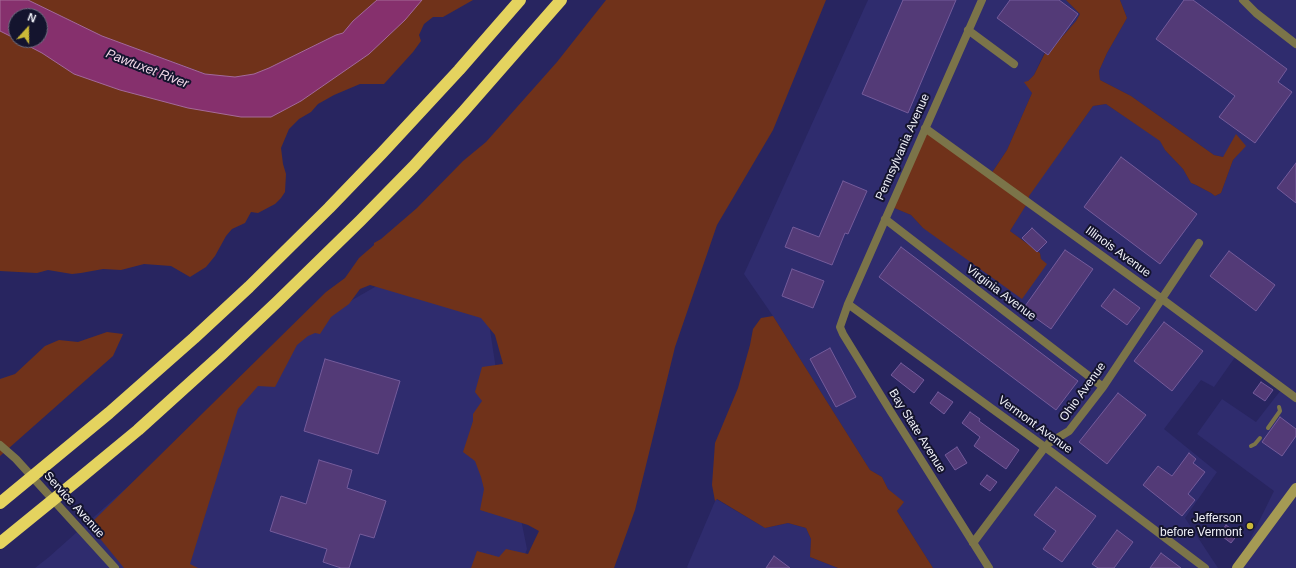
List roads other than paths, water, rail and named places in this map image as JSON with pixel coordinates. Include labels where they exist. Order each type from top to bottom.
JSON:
[{"type":"highway","points":[[0,503],[126,399],[249,287],[377,158],[439,92],[520,0]]},
{"type":"highway","points":[[0,542],[138,430],[277,302],[365,216],[423,156],[562,0]]},
{"type":"main road","points":[[1237,568],[1296,488]]},
{"type":"street","name":"Pennsylvania Avenue","points":[[848,304],[884,219],[982,0]]},
{"type":"street","points":[[1243,0],[1256,14],[1296,44]]},
{"type":"street","points":[[968,30],[1014,64]]},
{"type":"street","name":"Illinois Avenue","points":[[925,128],[1296,398]]},
{"type":"street","name":"Virginia Avenue","points":[[884,219],[1103,386]]},
{"type":"street","name":"Ohio Avenue","points":[[973,543],[1045,447],[1069,431],[1103,386],[1199,243]]},
{"type":"street","name":"Vermont Avenue","points":[[848,304],[1045,447],[1205,568]]},
{"type":"street","name":"Bay State Avenue","points":[[848,304],[840,323],[843,334],[989,568]]},
{"type":"street","name":"Service Avenue","points":[[0,445],[16,459],[115,568]]},
{"type":"lane","points":[[1268,428],[1280,411],[1279,407]]},
{"type":"lane","points":[[1251,446],[1260,438]]},
{"type":"water","points":[[0,0],[28,0],[44,8],[8,8],[8,35],[0,31]]},
{"type":"water","name":"Pawtuxet River","points":[[377,0],[422,0],[405,20],[369,54],[301,101],[271,117],[241,117],[188,108],[120,90],[74,74],[32,48],[48,48],[48,10],[102,36],[205,74],[235,77],[254,74],[269,68],[343,33],[353,21]]},
{"type":"place","name":"Jefferson before Vermont","points":[[1250,526]]}]
